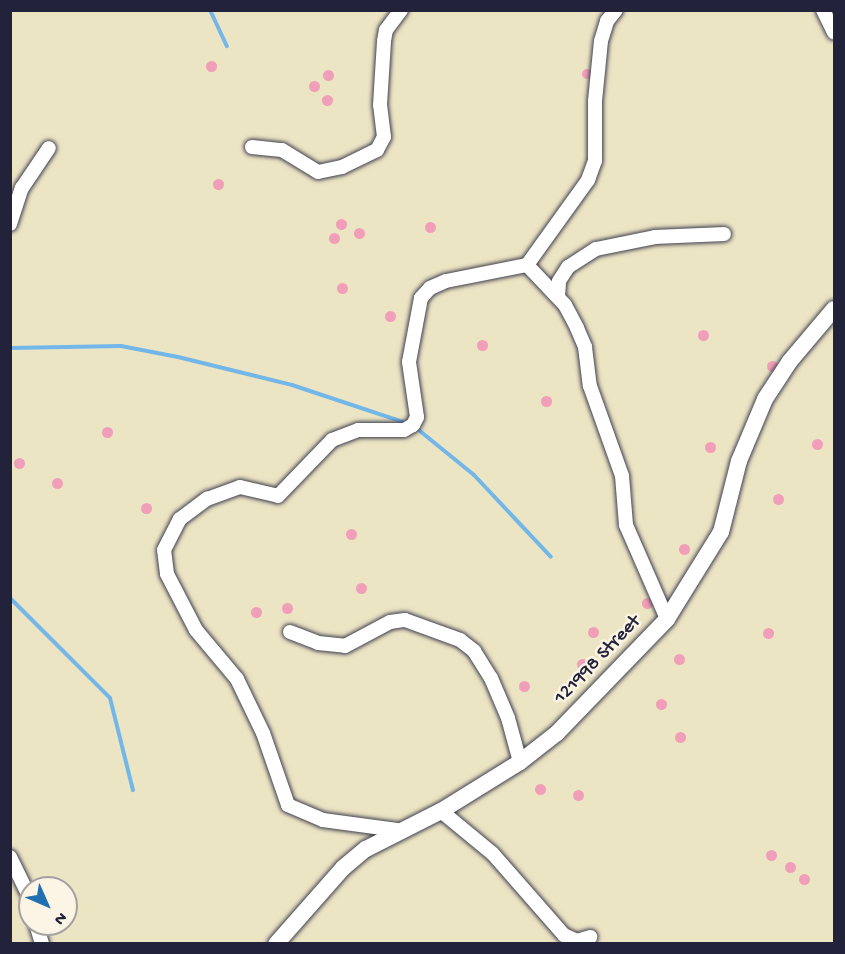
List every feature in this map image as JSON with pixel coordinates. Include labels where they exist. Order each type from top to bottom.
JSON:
[{"type":"street","points":[[252,147],[282,150],[318,172],[342,167],[377,150],[384,137],[380,105],[384,41],[386,30],[401,10]]},
{"type":"street","points":[[397,830],[323,820],[288,805],[263,733],[237,679],[196,630],[167,574],[164,550],[180,519],[207,499],[240,487],[278,496],[332,440],[370,428],[409,429],[417,417],[409,362],[421,298],[430,288],[446,281],[527,265],[588,180],[595,160],[597,66],[607,21],[616,10]]},
{"type":"street","points":[[823,10],[834,33]]},
{"type":"street","points":[[10,224],[22,188],[49,148]]},
{"type":"street","points":[[558,297],[559,281],[567,267],[596,249],[655,237],[724,234]]},
{"type":"street","points":[[527,265],[572,315],[585,347],[590,386],[622,476],[626,525],[667,619]]},
{"type":"street","name":"121998 Street","points":[[276,944],[343,867],[397,830],[441,811],[520,762],[574,716],[667,619],[721,532],[739,461],[765,399],[790,361],[834,309]]},
{"type":"street","points":[[290,632],[318,643],[345,646],[390,622],[405,620],[460,640],[474,651],[491,678],[508,718],[520,762]]},
{"type":"street","points":[[441,811],[493,854],[564,935],[578,941],[590,937]]},
{"type":"street","points":[[10,857],[19,876]]},
{"type":"building","points":[[211,60],[217,66],[211,72],[205,66]]},
{"type":"building","points":[[328,69],[334,75],[328,81],[322,75]]},
{"type":"building","points":[[587,69],[591,70],[591,78],[587,79],[583,78],[582,74],[583,70]]},
{"type":"building","points":[[314,80],[320,86],[314,92],[308,86]]},
{"type":"building","points":[[327,94],[333,100],[327,106],[321,100]]},
{"type":"building","points":[[218,178],[224,184],[218,190],[212,184]]},
{"type":"building","points":[[341,218],[347,224],[341,230],[335,224]]},
{"type":"building","points":[[430,221],[436,227],[430,233],[424,227]]},
{"type":"building","points":[[359,227],[365,233],[359,239],[353,233]]},
{"type":"building","points":[[334,232],[340,238],[334,244],[328,238]]},
{"type":"building","points":[[342,282],[348,288],[342,294],[336,288]]},
{"type":"building","points":[[390,310],[396,316],[390,322],[384,316]]},
{"type":"building","points":[[703,329],[709,335],[703,341],[697,335]]},
{"type":"building","points":[[482,339],[488,345],[482,351],[476,345]]},
{"type":"building","points":[[772,360],[778,366],[772,372],[766,366]]},
{"type":"building","points":[[546,395],[552,401],[546,407],[540,401]]},
{"type":"building","points":[[107,426],[113,432],[107,438],[101,432]]},
{"type":"building","points":[[817,438],[823,444],[817,450],[811,444]]},
{"type":"building","points":[[710,441],[716,447],[710,453],[704,447]]},
{"type":"building","points":[[19,457],[25,463],[19,469],[13,463]]},
{"type":"building","points":[[57,477],[63,483],[57,489],[51,483]]},
{"type":"building","points":[[778,493],[784,499],[778,505],[772,499]]},
{"type":"building","points":[[146,502],[152,508],[146,514],[140,508]]},
{"type":"building","points":[[351,528],[357,534],[351,540],[345,534]]},
{"type":"building","points":[[684,543],[690,549],[684,555],[678,549]]},
{"type":"building","points":[[361,582],[367,588],[361,594],[355,588]]},
{"type":"building","points":[[647,597],[653,603],[647,609],[641,603]]},
{"type":"building","points":[[287,602],[293,608],[287,614],[281,608]]},
{"type":"building","points":[[256,606],[262,612],[256,618],[250,612]]},
{"type":"building","points":[[593,626],[599,632],[593,638],[587,632]]},
{"type":"building","points":[[768,627],[774,633],[768,639],[762,633]]},
{"type":"building","points":[[679,653],[685,659],[679,665],[673,659]]},
{"type":"building","points":[[582,658],[588,664],[582,670],[576,664]]},
{"type":"building","points":[[524,680],[530,686],[524,692],[518,686]]},
{"type":"building","points":[[661,698],[667,704],[661,710],[655,704]]},
{"type":"building","points":[[680,731],[686,737],[680,743],[674,737]]},
{"type":"building","points":[[540,783],[546,789],[540,795],[534,789]]},
{"type":"building","points":[[578,789],[584,795],[578,801],[572,795]]},
{"type":"building","points":[[771,849],[777,855],[771,861],[765,855]]},
{"type":"building","points":[[790,861],[796,867],[790,873],[784,867]]},
{"type":"building","points":[[804,873],[810,879],[804,885],[798,879]]},
{"type":"waterway","points":[[210,10],[227,46]]},
{"type":"waterway","points":[[10,348],[121,346],[178,357],[292,385],[409,424]]},
{"type":"waterway","points":[[415,427],[474,475],[551,557]]},
{"type":"waterway","points":[[10,598],[110,698],[133,790]]}]
